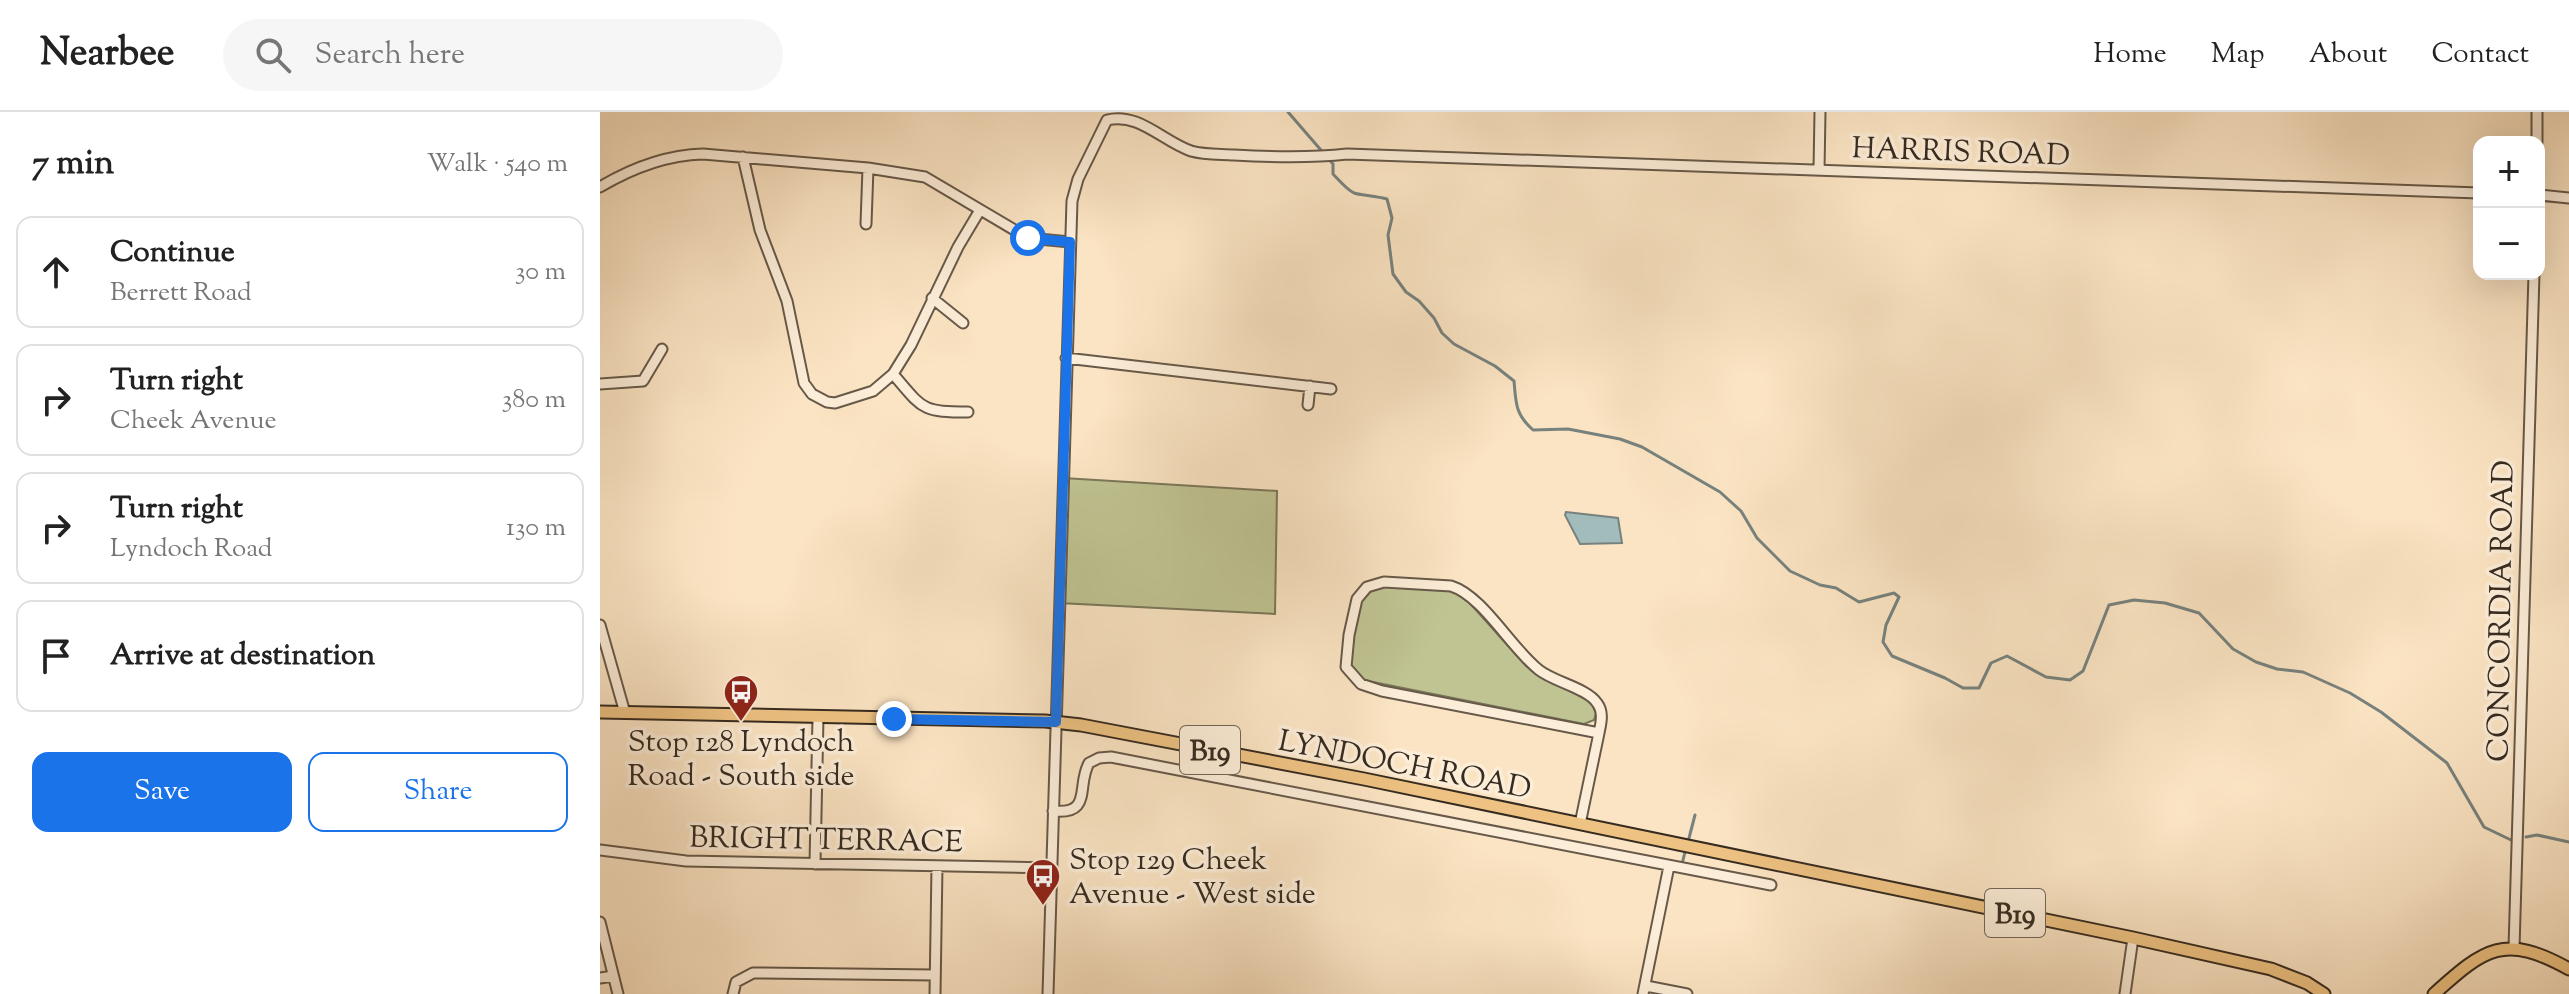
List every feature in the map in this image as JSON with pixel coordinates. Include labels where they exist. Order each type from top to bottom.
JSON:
[{"type":"main road","name":"LYNDOCH ROAD","points":[[600,712],[1056,722],[1349,776],[2133,938]]},
{"type":"main road","name":"B19","points":[[2133,938],[2271,969],[2307,983],[2324,994]]},
{"type":"main road","points":[[2434,994],[2474,959],[2494,951],[2514,948],[2534,952],[2569,969]]},
{"type":"street","points":[[1819,170],[1820,112]]},
{"type":"street","points":[[2537,112],[2537,136]]},
{"type":"street","name":"HARRIS ROAD","points":[[1070,242],[1072,201],[1078,179],[1112,118],[1135,118],[1186,149],[1205,154],[1273,157],[1361,154],[2473,193]]},
{"type":"street","points":[[600,187],[621,175],[678,155],[703,154],[868,168],[925,177],[1028,238],[1070,242],[1048,994]]},
{"type":"street","points":[[743,157],[760,230],[787,301],[806,388],[816,398],[835,403],[873,391],[893,374],[980,210]]},
{"type":"street","points":[[866,224],[868,168]]},
{"type":"street","points":[[2545,196],[2569,198]]},
{"type":"street","name":"CONCORDIA ROAD","points":[[2514,948],[2534,280]]},
{"type":"street","points":[[932,298],[963,323]]},
{"type":"street","points":[[600,384],[643,381],[662,349]]},
{"type":"street","points":[[1066,358],[1331,389]]},
{"type":"street","points":[[893,374],[920,406],[937,412],[968,412]]},
{"type":"street","points":[[1308,405],[1310,386]]},
{"type":"street","points":[[1580,824],[1599,733],[1601,709],[1592,698],[1540,672],[1511,644],[1474,598],[1460,589],[1384,582],[1367,587],[1357,599],[1345,660],[1348,672],[1361,684],[1382,691],[1599,733]]},
{"type":"street","points":[[600,625],[625,713]]},
{"type":"street","points":[[815,864],[818,717]]},
{"type":"street","points":[[1053,811],[1066,812],[1076,808],[1083,794],[1083,777],[1089,763],[1097,758],[1111,757],[1771,885]]},
{"type":"street","name":"BRIGHT TERRACE","points":[[600,850],[686,861],[1051,868]]},
{"type":"street","points":[[935,994],[937,866]]},
{"type":"street","points":[[1669,866],[1645,990],[1687,994]]},
{"type":"street","points":[[600,922],[618,994]]},
{"type":"street","points":[[2125,994],[2133,938]]},
{"type":"street","points":[[733,994],[736,982],[753,973],[935,975]]},
{"type":"street","points":[[600,978],[613,976]]},
{"type":"green space","points":[[1063,478],[1277,491],[1275,614],[1059,603]]},
{"type":"green space","points":[[1383,586],[1455,592],[1467,600],[1526,666],[1591,702],[1596,713],[1594,720],[1584,724],[1363,680],[1355,674],[1349,659],[1359,604],[1373,589]]},
{"type":"water","points":[[1566,512],[1618,518],[1622,543],[1580,544]]},
{"type":"waterway","points":[[1288,112],[1333,164],[1333,174],[1345,187],[1354,193],[1387,199],[1392,218],[1388,235],[1393,274],[1454,344],[1495,366],[1514,381],[1520,413],[1533,430],[1568,429],[1620,439],[1642,447],[1720,492],[1741,511],[1757,538],[1790,571],[1820,585],[1836,588],[1859,602],[1894,593],[1899,597],[1886,625],[1883,642],[1892,656],[1963,688],[1979,688],[1991,663],[2007,656],[2046,677],[2070,680],[2083,671],[2109,605],[2134,600],[2165,603],[2199,613],[2233,649],[2256,662],[2277,669],[2303,672],[2350,693],[2381,712],[2447,763],[2484,827],[2511,840]]},
{"type":"waterway","points":[[1689,838],[1695,815]]},
{"type":"waterway","points":[[2526,837],[2537,835],[2569,842]]},
{"type":"waterway","points":[[1682,864],[1685,852]]},
{"type":"place","name":"Stop 128 Lyndoch Road - South side","points":[[741,723]]},
{"type":"place","name":"Stop 129 Cheek Avenue - West side","points":[[1043,907]]},
{"type":"route","points":[[894,719],[1056,722],[1070,242],[1028,238]]}]
